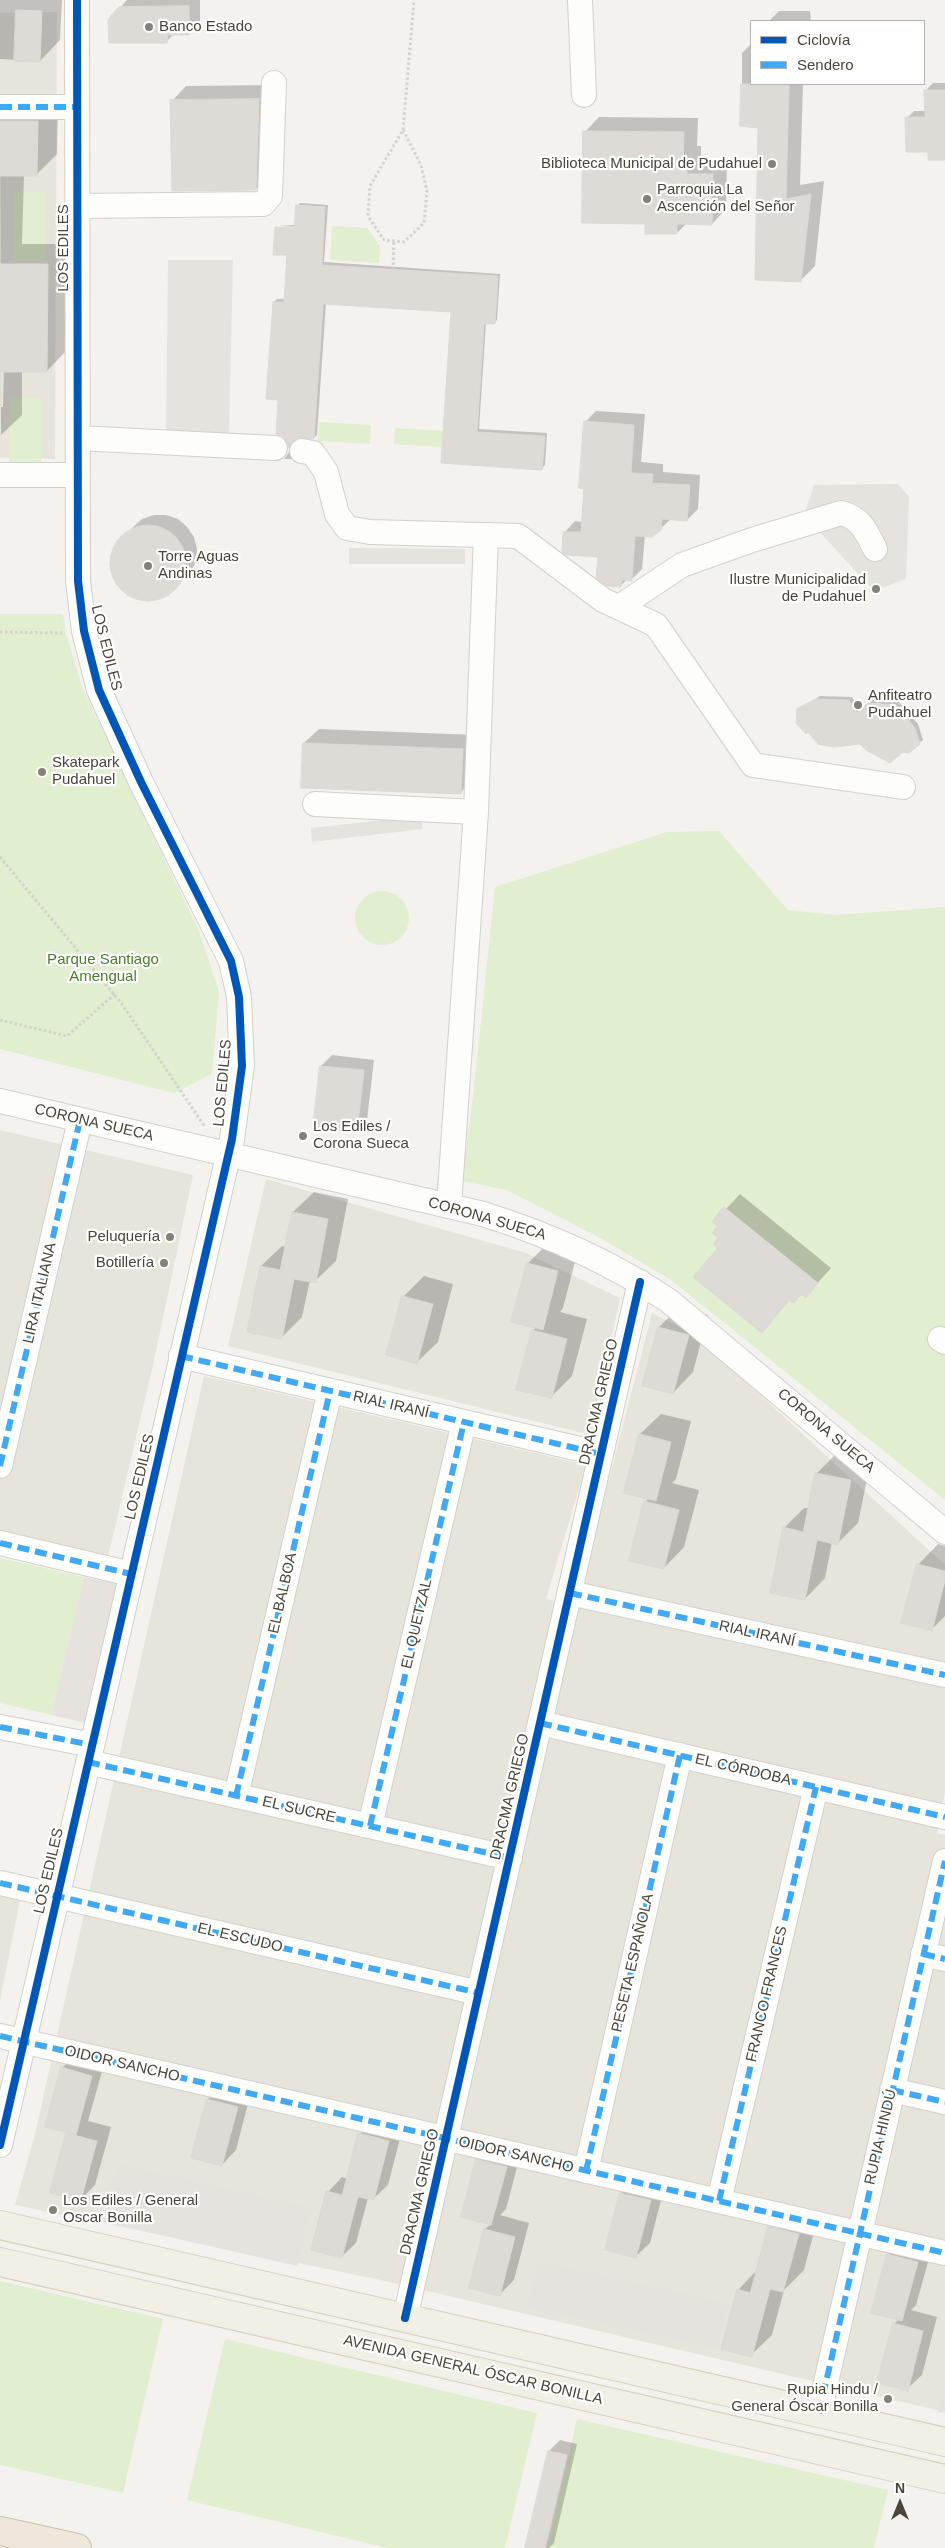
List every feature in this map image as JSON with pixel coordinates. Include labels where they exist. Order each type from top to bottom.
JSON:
[{"type":"highway","points":[[0,2531],[77,2548]]},
{"type":"main road","points":[[0,2225],[945,2442]]},
{"type":"main road","name":"AVENIDA GENERAL ÓSCAR BONILLA","points":[[0,2262],[945,2479]]},
{"type":"street","name":"LOS EDILES","points":[[0,2146],[228,1154],[242,1066],[239,997],[231,961],[141,782],[99,690],[84,631],[78,582],[77,0]]},
{"type":"street","points":[[580,0],[584,95]]},
{"type":"street","points":[[78,206],[263,204],[270,196],[274,83]]},
{"type":"street","points":[[0,106],[77,107]]},
{"type":"street","points":[[78,438],[275,448]]},
{"type":"street","points":[[302,451],[313,453],[326,472],[337,514],[347,528],[370,532],[518,536],[603,600],[656,625],[753,765],[903,787]]},
{"type":"street","points":[[0,475],[78,475]]},
{"type":"street","points":[[619,607],[682,565],[752,540],[840,513],[850,515],[862,524],[875,549]]},
{"type":"street","points":[[449,1206],[476,812],[486,535]]},
{"type":"street","points":[[315,804],[476,812]]},
{"type":"street","name":"CORONA SUECA","points":[[0,1102],[483,1214],[555,1239],[598,1258],[640,1282],[696,1323],[945,1532]]},
{"type":"street","name":"LIRA ITALIANA","points":[[0,1466],[80,1120]]},
{"type":"street","name":"DRACMA GRIEGO","points":[[405,2318],[640,1282]]},
{"type":"street","name":"RIAL IRANÍ","points":[[181,1356],[601,1454]]},
{"type":"street","name":"EL BALBOA","points":[[236,1796],[330,1391]]},
{"type":"street","name":"EL QUETZAL","points":[[370,1826],[464,1422]]},
{"type":"street","points":[[0,1543],[131,1574]]},
{"type":"street","name":"RIAL IRANÍ","points":[[570,1593],[945,1676]]},
{"type":"street","name":"EL CÓRDOBA","points":[[540,1723],[945,1817]]},
{"type":"street","name":"EL SUCRE","points":[[0,1727],[236,1796],[510,1858]]},
{"type":"street","name":"PESETA ESPAÑOLA","points":[[586,2171],[680,1756]]},
{"type":"street","name":"FRANCO FRANCES","points":[[719,2201],[816,1787]]},
{"type":"street","name":"RUPIA HINDÚ","points":[[819,2413],[892,2090],[934,1956],[945,1861]]},
{"type":"street","name":"EL ESCUDO","points":[[0,1883],[479,1993]]},
{"type":"street","name":"OIDOR SANCHO","points":[[0,2036],[945,2253]]},
{"type":"street","points":[[892,2090],[945,2102]]},
{"type":"path","points":[[403,130],[420,165],[427,192],[424,224],[404,242],[384,240],[368,216],[370,186],[403,130],[414,0]]},
{"type":"path","points":[[392,270],[394,241]]},
{"type":"path","points":[[0,632],[84,631]]},
{"type":"path","points":[[0,857],[115,994],[211,1135]]},
{"type":"path","points":[[0,1020],[67,1036],[115,994]]},
{"type":"shaded area","points":[[57,12],[55,459],[0,458],[0,13]]},
{"type":"shaded area","points":[[168,260],[233,260],[229,437],[166,434]]},
{"type":"shaded area","points":[[898,484],[909,497],[906,579],[874,591],[804,515],[814,485]]},
{"type":"shaded area","points":[[349,548],[465,549],[465,564],[349,564]]},
{"type":"shaded area","points":[[421,816],[423,829],[312,842],[311,828]]},
{"type":"shaded area","points":[[0,1130],[193,1175],[153,1365],[108,1557],[0,1532]]},
{"type":"shaded area","points":[[266,1179],[526,1253],[620,1298],[591,1435],[228,1346]]},
{"type":"shaded area","points":[[652,1313],[694,1334],[945,1565],[945,1668],[582,1584]]},
{"type":"shaded area","points":[[204,1376],[586,1465],[546,1599],[945,1685],[945,1792],[937,1833],[945,1835],[945,2412],[376,2279],[15,2205],[35,2134]]},
{"type":"shaded area","points":[[84,1577],[122,1585],[90,1724],[51,1715]]},
{"type":"shaded area","points":[[0,1896],[20,1900],[0,2000]]},
{"type":"shaded area","points":[[118,2164],[311,2208],[297,2266],[104,2222]]},
{"type":"shaded area","points":[[538,2262],[728,2303],[718,2349],[528,2307]]},
{"type":"shaded area","points":[[945,2381],[945,2413],[938,2412]]},
{"type":"green space","points":[[13,192],[45,192],[45,260],[13,260]]},
{"type":"green space","points":[[332,226],[367,228],[380,246],[379,263],[330,260]]},
{"type":"green space","points":[[10,397],[41,398],[41,466],[9,466]]},
{"type":"green space","points":[[319,422],[371,425],[370,444],[318,441]]},
{"type":"green space","points":[[395,428],[443,431],[442,447],[394,444]]},
{"type":"green space","name":"Parque Santiago Amengual","points":[[0,614],[63,614],[66,633],[82,687],[199,931],[219,992],[212,1074],[174,1093],[0,1049]]},
{"type":"green space","points":[[719,831],[788,910],[835,915],[945,907],[945,1500],[671,1280],[602,1239],[507,1190],[462,1181],[474,1088],[495,887],[667,832]]},
{"type":"green space","points":[[377,891],[387,891],[397,895],[405,903],[409,918],[405,933],[397,941],[387,945],[377,945],[367,941],[359,933],[355,923],[355,913],[359,903],[367,895]]},
{"type":"green space","points":[[0,1558],[84,1577],[51,1715],[0,1703]]},
{"type":"green space","points":[[0,2281],[163,2319],[123,2493],[0,2465]]},
{"type":"green space","points":[[225,2339],[537,2413],[505,2548],[388,2548],[187,2500]]},
{"type":"green space","points":[[577,2419],[888,2490],[874,2548],[547,2548]]},
{"type":"building","name":"Banco Estado","points":[[189,6],[189,35],[168,35],[167,43],[109,43],[108,19],[119,7]]},
{"type":"building","points":[[16,10],[42,11],[40,62],[14,61]]},
{"type":"building","name":"Biblioteca Municipal de Pudahuel","points":[[741,84],[789,85],[786,199],[811,194],[801,282],[755,280],[758,128],[740,126]]},
{"type":"building","points":[[924,90],[945,90],[945,160],[928,160],[928,152],[906,152],[905,117],[925,117]]},
{"type":"building","points":[[259,99],[256,190],[172,191],[170,100]]},
{"type":"building","points":[[0,121],[38,121],[37,176],[0,176]]},
{"type":"building","name":"Parroquia La Ascención del Señor","points":[[583,131],[684,132],[683,160],[687,160],[687,174],[713,174],[712,225],[677,224],[677,234],[645,234],[645,224],[582,223]]},
{"type":"building","points":[[296,205],[325,207],[322,265],[498,276],[495,324],[484,324],[477,432],[545,436],[542,470],[441,463],[451,312],[323,304],[314,439],[298,438],[292,442],[289,448],[283,437],[276,434],[278,400],[266,399],[273,302],[284,302],[287,255],[273,255],[275,227],[294,228]]},
{"type":"building","points":[[0,264],[48,264],[47,372],[0,372]]},
{"type":"building","points":[[584,421],[634,425],[631,473],[653,474],[652,483],[690,485],[687,521],[662,519],[661,530],[652,537],[635,536],[632,581],[622,580],[621,587],[607,586],[596,578],[598,557],[566,555],[562,552],[563,532],[581,532],[584,489],[579,488]]},
{"type":"building","name":"Torre Aguas Andinas","points":[[148,525],[163,528],[175,536],[183,548],[186,563],[183,578],[175,590],[163,598],[148,601],[133,598],[121,590],[113,578],[110,563],[113,548],[121,536],[133,528]]},
{"type":"building","points":[[816,699],[849,700],[857,713],[868,703],[896,705],[915,728],[920,744],[909,753],[903,752],[890,763],[866,750],[860,744],[833,747],[818,744],[808,732],[806,734],[796,723],[797,709]]},
{"type":"building","points":[[303,743],[463,749],[461,794],[301,788]]},
{"type":"building","points":[[320,1066],[364,1070],[357,1132],[313,1127]]},
{"type":"building","points":[[724,1207],[818,1283],[806,1298],[801,1294],[794,1303],[789,1300],[762,1333],[693,1277],[718,1248],[713,1244],[718,1238],[712,1233],[718,1226],[712,1222]]},
{"type":"building","points":[[292,1212],[328,1219],[316,1283],[294,1279],[282,1339],[247,1332],[260,1266],[280,1270]]},
{"type":"building","points":[[527,1263],[558,1271],[543,1330],[511,1322]]},
{"type":"building","points":[[402,1296],[433,1304],[417,1364],[386,1355]]},
{"type":"building","points":[[658,1327],[689,1335],[673,1394],[642,1386]]},
{"type":"building","points":[[532,1330],[567,1339],[552,1398],[516,1390]]},
{"type":"building","points":[[639,1434],[671,1442],[656,1501],[624,1493]]},
{"type":"building","points":[[815,1473],[851,1480],[838,1545],[817,1540],[805,1600],[770,1593],[783,1527],[803,1532]]},
{"type":"building","points":[[644,1501],[679,1510],[664,1569],[629,1561]]},
{"type":"building","points":[[917,1564],[945,1571],[945,1580],[932,1631],[901,1623]]},
{"type":"building","points":[[61,2067],[92,2076],[76,2135],[45,2127]]},
{"type":"building","points":[[207,2099],[238,2107],[222,2166],[191,2158]]},
{"type":"building","points":[[66,2133],[97,2141],[81,2200],[50,2193]]},
{"type":"building","points":[[358,2133],[389,2141],[374,2200],[358,2197],[342,2258],[311,2250],[326,2191],[342,2195]]},
{"type":"building","points":[[476,2159],[507,2167],[491,2225],[461,2217]]},
{"type":"building","points":[[620,2193],[651,2200],[636,2258],[605,2250]]},
{"type":"building","points":[[768,2226],[799,2234],[783,2292],[770,2289],[752,2357],[721,2349],[737,2289],[750,2293]]},
{"type":"building","points":[[484,2229],[515,2237],[500,2296],[469,2288]]},
{"type":"building","points":[[887,2254],[918,2262],[902,2321],[871,2313]]},
{"type":"building","points":[[893,2323],[923,2331],[908,2391],[877,2383]]},
{"type":"building","points":[[548,2451],[567,2455],[545,2548],[525,2548]]},
{"type":"marked path","points":[[0,107],[77,107]]},
{"type":"marked path","points":[[0,1466],[80,1120]]},
{"type":"marked path","points":[[181,1356],[601,1454]]},
{"type":"marked path","points":[[236,1796],[330,1391]]},
{"type":"marked path","points":[[370,1826],[464,1422]]},
{"type":"marked path","points":[[0,1543],[131,1574]]},
{"type":"marked path","points":[[570,1593],[945,1675]]},
{"type":"marked path","points":[[540,1723],[945,1817]]},
{"type":"marked path","points":[[0,1727],[92,1745]]},
{"type":"marked path","points":[[586,2171],[680,1755]]},
{"type":"marked path","points":[[88,1762],[510,1858]]},
{"type":"marked path","points":[[719,2201],[816,1787]]},
{"type":"marked path","points":[[819,2413],[945,1861]]},
{"type":"marked path","points":[[0,1883],[479,1993]]},
{"type":"marked path","points":[[923,1954],[945,1959]]},
{"type":"marked path","points":[[0,2036],[945,2253]]},
{"type":"marked path","points":[[892,2090],[945,2102]]},
{"type":"cycle path","points":[[0,2145],[232,1139],[242,1066],[239,997],[231,961],[141,782],[99,690],[84,631],[78,581],[77,0]]},
{"type":"cycle path","points":[[405,2318],[640,1282]]},
{"type":"place","name":"Banco Estado","points":[[149,27]]},
{"type":"place","name":"Biblioteca Municipal de Pudahuel","points":[[772,164]]},
{"type":"place","name":"Parroquia La Ascención del Señor","points":[[647,199]]},
{"type":"place","name":"Torre Aguas Andinas","points":[[148,566]]},
{"type":"place","name":"Ilustre Municipalidad de Pudahuel","points":[[876,589]]},
{"type":"place","name":"Anfiteatro Pudahuel","points":[[858,705]]},
{"type":"place","name":"Skatepark Pudahuel","points":[[42,772]]},
{"type":"place","name":"Los Ediles / Corona Sueca","points":[[303,1136]]},
{"type":"place","name":"Peluquería","points":[[170,1237]]},
{"type":"place","name":"Botillería","points":[[164,1263]]},
{"type":"place","name":"Los Ediles / General Oscar Bonilla","points":[[53,2210]]},
{"type":"place","name":"Rupia Hindu / General Óscar Bonilla","points":[[888,2399]]}]
